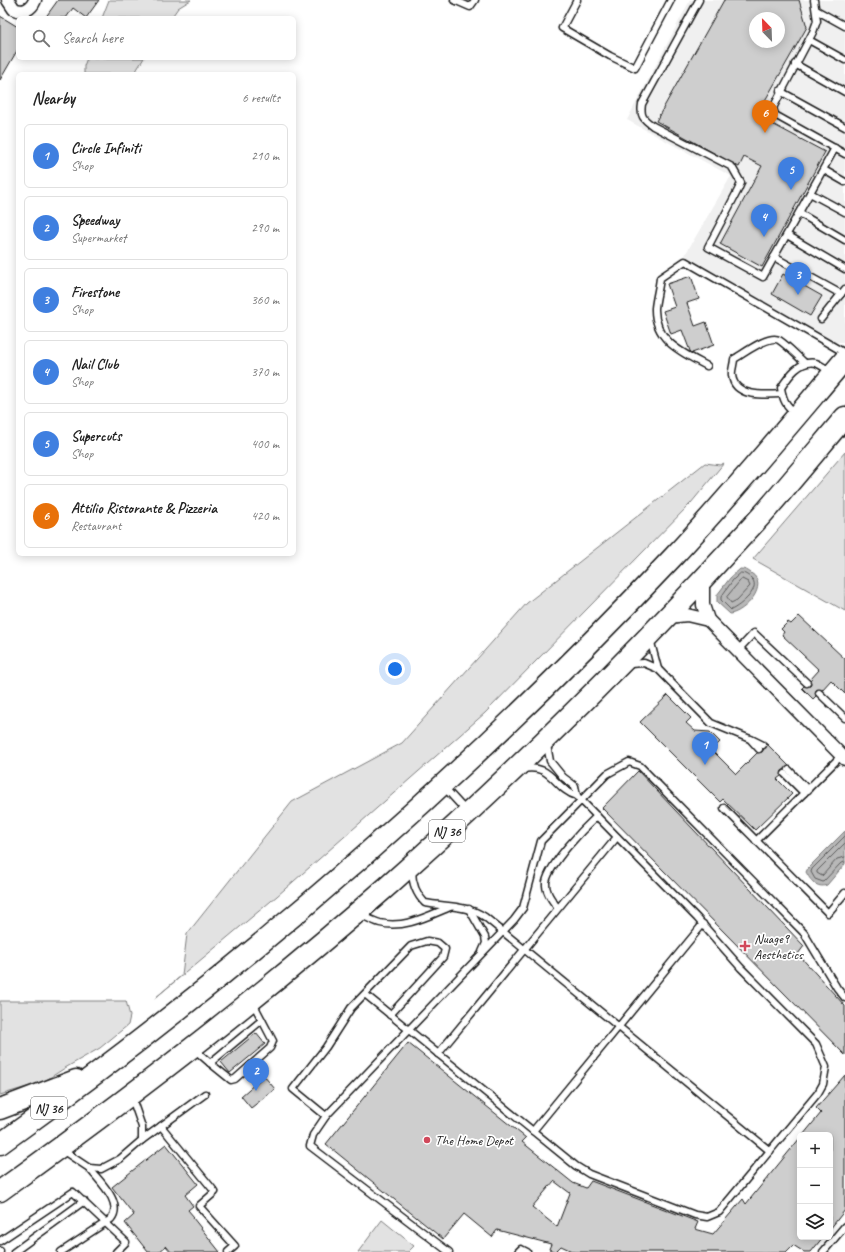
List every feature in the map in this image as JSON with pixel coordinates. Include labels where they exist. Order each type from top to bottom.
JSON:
[{"type":"highway","name":"NJ 36","points":[[0,1144],[97,1072],[263,941],[442,786],[547,686],[674,556],[746,476],[839,366]]},
{"type":"highway","name":"NJ 36","points":[[0,1191],[131,1095],[356,913],[412,864],[513,770],[620,665],[763,513],[845,417]]},
{"type":"highway","points":[[0,1109],[97,1072]]},
{"type":"street","points":[[8,0],[14,9],[23,11],[31,8],[35,0]]},
{"type":"street","points":[[703,576],[703,605],[708,620],[843,758]]},
{"type":"street","points":[[665,618],[677,614],[708,620]]},
{"type":"lane","points":[[454,0],[470,7],[475,0]]},
{"type":"lane","points":[[577,0],[562,28],[610,56],[635,68],[671,0]]},
{"type":"lane","points":[[698,0],[642,104],[641,113],[643,118],[653,126],[732,167],[738,175],[741,183],[708,246],[763,277],[835,148]]},
{"type":"lane","points":[[814,0],[817,21],[809,40],[772,108],[775,115],[845,154]]},
{"type":"lane","points":[[816,10],[845,26]]},
{"type":"lane","points":[[809,40],[845,60]]},
{"type":"lane","points":[[795,64],[845,92]]},
{"type":"lane","points":[[780,91],[845,127]]},
{"type":"lane","points":[[824,170],[845,182]]},
{"type":"lane","points":[[810,193],[845,212]]},
{"type":"lane","points":[[799,213],[845,240]]},
{"type":"lane","points":[[787,235],[845,269]]},
{"type":"lane","points":[[774,257],[843,291],[821,319]]},
{"type":"lane","points":[[707,366],[673,348],[660,332],[655,309],[660,278],[685,261],[845,353]]},
{"type":"lane","points":[[782,394],[764,395],[742,391],[736,384],[732,375],[734,360],[754,346],[772,338],[778,339],[805,363]]},
{"type":"lane","points":[[799,414],[788,408],[782,394],[781,388],[791,374],[805,363],[839,366]]},
{"type":"lane","points":[[651,632],[650,641],[658,669]]},
{"type":"lane","points":[[738,650],[754,633],[807,682]]},
{"type":"lane","points":[[620,665],[644,663],[658,669],[711,723],[750,739],[761,747]]},
{"type":"lane","points":[[819,693],[845,718]]},
{"type":"lane","points":[[547,737],[550,761],[563,777],[575,786],[577,796]]},
{"type":"lane","points":[[756,841],[806,791],[843,758]]},
{"type":"lane","points":[[449,1252],[310,1146],[313,1135],[326,1116],[480,957],[523,908],[541,841],[607,774],[629,762],[640,766],[804,933],[837,988],[845,998]]},
{"type":"lane","points":[[366,995],[567,1159],[589,1174],[695,1215],[706,1217],[719,1212],[818,1093],[825,1076],[824,1060],[816,1044],[746,973],[703,924],[577,796],[567,793],[547,772],[532,768],[513,770]]},
{"type":"lane","points":[[787,772],[806,791]]},
{"type":"lane","points":[[442,786],[467,813]]},
{"type":"lane","points":[[724,808],[828,913],[845,893]]},
{"type":"lane","points":[[557,907],[547,894],[546,883],[550,874],[569,845],[597,816]]},
{"type":"lane","points":[[438,1054],[557,907],[617,837]]},
{"type":"lane","points":[[412,864],[414,884],[421,899],[426,903],[469,909],[478,912],[504,931],[770,1151]]},
{"type":"lane","points":[[356,913],[379,923],[393,924],[412,922],[450,907]]},
{"type":"lane","points":[[469,909],[484,937],[486,944],[480,957]]},
{"type":"lane","points":[[533,1131],[703,924]]},
{"type":"lane","points":[[326,1116],[293,1089],[326,1047],[351,1008],[366,995],[382,975],[411,946],[427,941],[438,943],[445,949],[443,957],[390,1015]]},
{"type":"lane","points":[[192,1046],[231,1080],[235,1079],[270,1048],[273,1041],[251,999]]},
{"type":"lane","points":[[210,1063],[262,1020]]},
{"type":"lane","points":[[89,1168],[101,1168],[120,1159],[142,1140],[205,1094]]},
{"type":"lane","points":[[131,1095],[142,1127],[142,1140]]},
{"type":"lane","points":[[161,1126],[216,1192],[199,1206],[235,1246],[228,1252]]},
{"type":"lane","points":[[59,1148],[89,1168],[108,1191],[116,1208],[116,1213],[105,1223],[61,1252]]},
{"type":"lane","points":[[0,1241],[68,1193],[73,1192],[126,1242],[119,1251]]},
{"type":"lane","points":[[14,1252],[84,1201]]},
{"type":"lane","points":[[823,1252],[845,1226]]},
{"type":"lane","points":[[518,1252],[521,1249],[527,1252]]},
{"type":"shaded area","points":[[109,0],[191,0],[178,8],[172,16],[103,16]]},
{"type":"shaded area","points":[[690,0],[845,0],[845,341],[833,342],[685,255],[731,176],[627,120]]},
{"type":"shaded area","points":[[86,60],[143,60],[135,72],[84,72]]},
{"type":"shaded area","points":[[845,452],[845,611],[753,559]]},
{"type":"shaded area","points":[[705,463],[720,465],[724,463],[691,503],[485,713],[277,896],[154,999],[182,975],[187,934],[292,802],[402,743],[527,603]]},
{"type":"shaded area","points":[[0,1001],[126,1001],[130,1016],[128,1025],[100,1048],[43,1082],[0,1095]]},
{"type":"shaded area","points":[[382,1220],[414,1246],[408,1252],[358,1252]]},
{"type":"water","points":[[740,569],[747,570],[756,578],[758,584],[757,591],[748,603],[736,612],[730,614],[717,602],[717,595],[730,578]]},
{"type":"water","points":[[845,831],[845,864],[827,885],[817,885],[812,881],[806,872],[808,868]]},
{"type":"building","points":[[58,0],[99,0],[87,16],[83,16],[73,8],[67,16],[46,16]]},
{"type":"building","points":[[724,0],[799,0],[807,27],[759,111],[763,119],[825,152],[762,267],[720,244],[762,166],[744,157],[739,167],[656,121]]},
{"type":"building","points":[[0,16],[16,26],[16,52],[0,80]]},
{"type":"building","points":[[783,274],[822,296],[810,316],[772,294]]},
{"type":"building","points":[[691,276],[699,299],[687,303],[695,326],[706,322],[714,345],[692,353],[682,330],[671,334],[663,311],[675,307],[667,284]]},
{"type":"building","points":[[799,616],[845,659],[845,694],[831,680],[822,690],[816,690],[816,696],[813,699],[802,688],[804,686],[810,686],[810,680],[819,670],[782,635],[784,632],[781,629],[788,622],[791,624]]},
{"type":"building","points":[[668,695],[691,718],[686,723],[695,731],[710,732],[720,742],[712,750],[736,774],[757,753],[762,752],[767,744],[789,766],[782,771],[781,776],[777,779],[792,794],[755,830],[723,799],[720,802],[640,722]]},
{"type":"building","points":[[638,771],[804,946],[798,954],[845,1006],[845,1055],[602,808]]},
{"type":"building","points":[[256,1033],[265,1044],[230,1073],[221,1062]]},
{"type":"building","name":"The Home Depot","points":[[408,1043],[526,1138],[522,1142],[573,1183],[586,1188],[591,1181],[698,1222],[695,1229],[713,1234],[743,1199],[746,1204],[797,1142],[797,1240],[821,1240],[811,1252],[804,1252],[793,1245],[786,1252],[574,1252],[561,1246],[555,1252],[549,1249],[551,1244],[497,1230],[492,1237],[464,1214],[443,1239],[326,1144]],"holes":[[[554,1181],[570,1193],[557,1227],[532,1207]]]},
{"type":"building","points":[[845,1075],[845,1210],[833,1225],[833,1132],[805,1132],[821,1113],[816,1108]]},
{"type":"building","points":[[264,1076],[275,1089],[251,1108],[241,1096]]},
{"type":"building","points":[[166,1144],[198,1184],[185,1195],[193,1206],[188,1210],[220,1252],[171,1252],[166,1246],[159,1252],[148,1252],[125,1223],[134,1215],[112,1187]]},
{"type":"place","name":"Attilio Ristorante & Pizzeria","points":[[765,133]]},
{"type":"place","name":"Supercuts","points":[[791,190]]},
{"type":"place","name":"Nail Club","points":[[764,237]]},
{"type":"place","name":"Firestone","points":[[798,295]]},
{"type":"place","name":"Circle Infiniti","points":[[705,765]]},
{"type":"place","name":"Nuage9 Aesthetics","points":[[745,946]]},
{"type":"place","name":"Speedway","points":[[256,1091]]},
{"type":"place","name":"The Home Depot","points":[[427,1140]]}]
